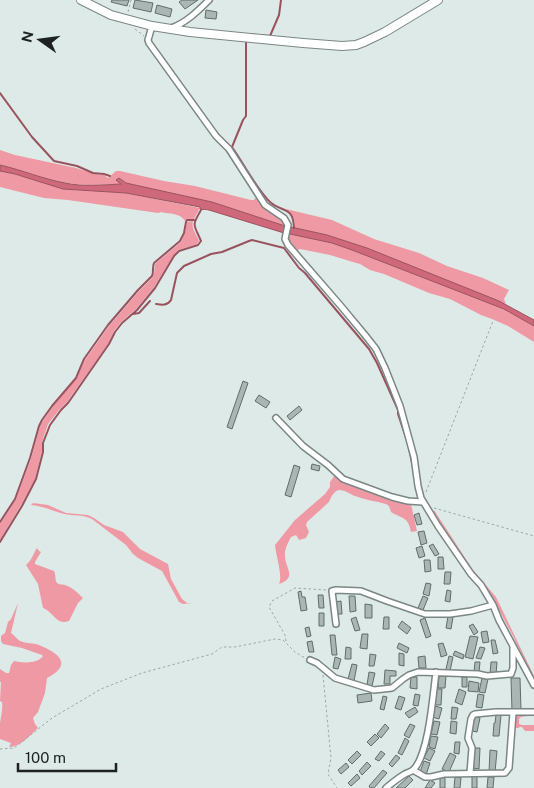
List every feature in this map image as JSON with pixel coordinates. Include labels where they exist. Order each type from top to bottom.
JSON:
[{"type":"street","points":[[81,0],[111,15],[168,29],[302,43],[350,45],[364,42],[385,32],[438,0]]},
{"type":"street","points":[[168,29],[177,26],[193,15],[210,0]]},
{"type":"street","points":[[152,26],[148,40],[149,43],[216,136],[229,148],[265,205],[284,218],[288,225],[285,239],[288,245],[371,342],[395,390],[414,457],[418,486],[424,502],[438,526],[493,605],[499,620],[534,685]]},
{"type":"street","points":[[276,418],[303,446],[343,479],[392,497],[424,502]]},
{"type":"street","points":[[336,624],[332,591],[336,590],[361,591],[425,614],[450,614],[493,605]]},
{"type":"street","points":[[310,660],[335,678],[374,690],[392,688],[402,679],[418,672],[488,676],[511,674],[513,668],[513,645]]},
{"type":"street","points":[[386,788],[405,774],[414,770],[419,762],[425,745],[436,672]]},
{"type":"street","points":[[470,773],[472,748],[468,738],[472,715],[496,712],[534,712]]},
{"type":"street","points":[[414,770],[424,777],[444,774],[501,773],[508,771],[513,713]]},
{"type":"path","points":[[493,321],[424,496],[424,502],[534,536]]},
{"type":"path","points":[[286,642],[285,635],[269,607],[272,601],[295,588],[332,591]]},
{"type":"path","points":[[0,750],[18,746],[52,718],[101,689],[134,675],[212,654],[222,648],[275,639],[283,640],[299,655],[310,660]]},
{"type":"path","points":[[322,667],[331,758],[328,774],[337,788]]},
{"type":"shaded area","points":[[0,150],[104,175],[108,178],[116,171],[120,171],[195,186],[251,200],[254,200],[256,197],[262,206],[283,221],[285,226],[212,202],[126,183],[119,178],[122,184],[81,185],[50,180],[0,165]]},
{"type":"shaded area","points":[[0,165],[57,181],[79,185],[121,184],[116,180],[119,178],[126,183],[212,202],[285,226],[284,233],[209,210],[200,209],[200,207],[126,193],[63,189],[0,171]]},
{"type":"shaded area","points":[[0,171],[63,189],[126,193],[200,208],[194,219],[187,219],[185,221],[178,215],[161,212],[44,198],[0,187]]},
{"type":"shaded area","points":[[286,209],[332,220],[374,239],[419,253],[447,266],[483,278],[509,290],[504,299],[506,304],[367,248],[327,235],[294,228],[293,217]]},
{"type":"shaded area","points":[[193,221],[193,229],[199,241],[197,244],[178,250],[173,256],[154,287],[114,331],[108,344],[67,402],[48,424],[42,442],[42,451],[35,479],[0,540],[0,524],[16,499],[43,421],[77,378],[85,360],[109,326],[153,277],[155,264],[181,242],[187,222]]},
{"type":"shaded area","points":[[291,227],[327,235],[367,248],[499,301],[534,320],[534,326],[504,309],[352,250],[332,243],[290,234]]},
{"type":"shaded area","points":[[290,234],[332,243],[352,250],[504,309],[534,326],[534,342],[508,326],[450,299],[429,293],[370,270],[360,264],[330,255],[300,249],[296,251],[288,239]]},
{"type":"shaded area","points":[[335,475],[364,490],[411,504],[417,531],[411,532],[406,520],[391,512],[386,504],[339,490],[307,522],[306,525],[309,532],[306,538],[299,540],[296,535],[291,537],[285,554],[289,576],[288,579],[279,584],[280,571],[275,545],[295,520],[325,494]]},
{"type":"shaded area","points":[[33,503],[48,505],[66,513],[88,515],[104,525],[123,532],[140,549],[168,564],[171,579],[182,599],[187,603],[192,603],[183,604],[179,602],[162,571],[138,558],[126,545],[89,517],[64,514],[31,505]]},
{"type":"shaded area","points":[[434,510],[473,570],[496,597],[534,676],[534,680],[492,597],[472,570],[434,514]]},
{"type":"shaded area","points":[[37,548],[41,552],[35,564],[54,571],[57,583],[77,592],[83,598],[78,603],[69,621],[61,622],[43,608],[38,584],[26,565]]},
{"type":"shaded area","points":[[18,603],[11,633],[20,641],[36,644],[50,650],[60,658],[61,662],[56,673],[47,678],[45,693],[38,712],[33,718],[38,728],[21,743],[9,747],[11,743],[0,739],[2,702],[0,701],[0,669],[9,673],[14,661],[34,662],[43,656],[22,648],[3,644],[1,641],[1,636],[5,633],[8,622]]},
{"type":"shaded area","points":[[534,713],[534,715],[521,717],[519,724],[534,725],[534,731],[525,731],[522,727],[514,728],[515,714]]},
{"type":"building","points":[[112,0],[129,0],[127,6],[111,2]]},
{"type":"building","points":[[135,0],[153,3],[151,12],[133,8]]},
{"type":"building","points":[[182,0],[198,0],[185,9],[179,2]]},
{"type":"building","points":[[157,5],[172,9],[170,17],[155,13]]},
{"type":"building","points":[[206,10],[217,12],[216,19],[205,18]]},
{"type":"building","points":[[243,381],[248,383],[232,429],[227,427]]},
{"type":"building","points":[[259,395],[270,402],[266,408],[255,401]]},
{"type":"building","points":[[299,406],[302,410],[290,420],[287,416]]},
{"type":"building","points":[[312,464],[320,466],[319,471],[311,469]]},
{"type":"building","points":[[294,465],[300,467],[291,497],[285,495]]},
{"type":"building","points":[[419,513],[422,524],[417,525],[414,515]]},
{"type":"building","points":[[424,531],[427,543],[421,545],[418,532]]},
{"type":"building","points":[[433,544],[439,554],[435,556],[429,546]]},
{"type":"building","points":[[422,546],[425,556],[419,558],[416,548]]},
{"type":"building","points":[[438,557],[443,557],[444,569],[438,569]]},
{"type":"building","points":[[424,560],[430,560],[431,571],[425,572]]},
{"type":"building","points":[[445,572],[451,572],[450,584],[444,584]]},
{"type":"building","points":[[426,583],[431,584],[429,596],[423,594]]},
{"type":"building","points":[[447,590],[451,591],[450,602],[445,601]]},
{"type":"building","points":[[301,591],[302,597],[305,597],[307,610],[301,611],[298,592]]},
{"type":"building","points":[[318,595],[323,595],[324,608],[319,608]]},
{"type":"building","points":[[349,596],[355,596],[356,611],[350,612]]},
{"type":"building","points":[[423,596],[428,598],[423,610],[418,608]]},
{"type":"building","points":[[341,601],[342,614],[336,614],[335,602]]},
{"type":"building","points":[[365,604],[372,605],[372,618],[365,618]]},
{"type":"building","points":[[319,613],[324,613],[324,626],[319,626]]},
{"type":"building","points":[[448,616],[453,617],[451,629],[446,628]]},
{"type":"building","points":[[356,617],[360,630],[355,631],[351,619]]},
{"type":"building","points":[[384,617],[389,617],[389,629],[383,629]]},
{"type":"building","points":[[425,618],[431,636],[426,638],[420,620]]},
{"type":"building","points":[[402,621],[411,628],[407,634],[398,627]]},
{"type":"building","points":[[473,624],[478,632],[474,635],[469,626]]},
{"type":"building","points":[[309,627],[311,636],[307,637],[305,628]]},
{"type":"building","points":[[487,631],[489,642],[483,643],[481,632]]},
{"type":"building","points":[[362,634],[368,634],[367,649],[360,648]]},
{"type":"building","points":[[330,635],[335,635],[337,655],[332,655]]},
{"type":"building","points":[[470,636],[478,637],[473,659],[465,657]]},
{"type":"building","points":[[491,640],[495,640],[498,653],[493,654]]},
{"type":"building","points":[[312,641],[314,652],[309,652],[307,642]]},
{"type":"building","points":[[399,643],[409,648],[407,653],[397,648]]},
{"type":"building","points":[[443,643],[447,655],[441,657],[438,644]]},
{"type":"building","points":[[346,647],[351,648],[351,659],[345,659]]},
{"type":"building","points":[[480,647],[485,648],[481,659],[476,658]]},
{"type":"building","points":[[455,651],[464,655],[463,659],[453,655]]},
{"type":"building","points":[[399,653],[404,654],[404,666],[399,665]]},
{"type":"building","points":[[370,654],[376,655],[374,666],[369,666]]},
{"type":"building","points":[[425,656],[426,668],[419,668],[418,657]]},
{"type":"building","points":[[449,656],[453,657],[450,671],[446,669]]},
{"type":"building","points":[[335,657],[341,659],[338,669],[333,668]]},
{"type":"building","points":[[475,662],[480,662],[479,672],[474,672]]},
{"type":"building","points":[[491,662],[497,662],[496,675],[490,674]]},
{"type":"building","points":[[352,664],[357,665],[354,681],[348,679]]},
{"type":"building","points":[[385,670],[396,671],[396,676],[390,676],[390,684],[384,684]]},
{"type":"building","points":[[369,672],[375,673],[372,686],[367,685]]},
{"type":"building","points":[[439,676],[446,676],[445,688],[438,688]]},
{"type":"building","points":[[411,677],[417,677],[417,689],[410,688]]},
{"type":"building","points":[[462,677],[467,677],[467,687],[462,687]]},
{"type":"building","points":[[482,678],[488,679],[485,693],[479,692]]},
{"type":"building","points":[[511,678],[520,678],[521,711],[512,711]]},
{"type":"building","points":[[469,681],[479,683],[478,692],[468,691]]},
{"type":"building","points":[[436,689],[442,689],[441,705],[435,705]]},
{"type":"building","points":[[459,689],[466,692],[462,705],[455,702]]},
{"type":"building","points":[[371,693],[372,701],[358,703],[357,695]]},
{"type":"building","points":[[415,694],[420,695],[418,706],[413,705]]},
{"type":"building","points":[[478,694],[484,695],[482,708],[476,707]]},
{"type":"building","points":[[383,696],[387,697],[384,710],[380,709]]},
{"type":"building","points":[[399,696],[405,698],[401,710],[395,708]]},
{"type":"building","points":[[435,706],[442,708],[439,719],[432,717]]},
{"type":"building","points":[[415,707],[418,712],[409,718],[405,713]]},
{"type":"building","points":[[452,707],[458,708],[456,719],[451,719]]},
{"type":"building","points":[[496,715],[501,715],[499,736],[493,736],[494,723]]},
{"type":"building","points":[[475,716],[480,718],[477,732],[472,731]]},
{"type":"building","points":[[434,721],[440,722],[437,735],[431,734]]},
{"type":"building","points":[[451,721],[457,722],[456,734],[450,733]]},
{"type":"building","points":[[385,724],[389,728],[381,738],[377,734]]},
{"type":"building","points":[[410,724],[415,726],[409,738],[404,735]]},
{"type":"building","points":[[375,734],[379,738],[371,746],[367,742]]},
{"type":"building","points":[[431,736],[438,737],[435,749],[429,747]]},
{"type":"building","points":[[405,738],[409,741],[402,755],[398,753]]},
{"type":"building","points":[[455,742],[460,742],[459,754],[454,753]]},
{"type":"building","points":[[429,748],[435,751],[430,761],[424,758]]},
{"type":"building","points":[[474,748],[480,748],[479,769],[473,768]]},
{"type":"building","points":[[490,750],[497,751],[495,772],[489,772]]},
{"type":"building","points":[[357,751],[361,755],[352,764],[348,760]]},
{"type":"building","points":[[381,751],[385,754],[379,761],[375,759]]},
{"type":"building","points":[[450,753],[456,756],[449,772],[442,769]]},
{"type":"building","points":[[396,755],[400,758],[392,767],[389,764]]},
{"type":"building","points":[[424,761],[430,763],[426,775],[420,772]]},
{"type":"building","points":[[367,762],[371,766],[362,775],[359,771]]},
{"type":"building","points":[[346,763],[349,767],[341,774],[338,770]]},
{"type":"building","points":[[383,770],[387,773],[374,788],[370,788],[369,786]]},
{"type":"building","points":[[357,774],[360,778],[351,786],[348,783]]},
{"type":"building","points":[[409,776],[413,780],[405,788],[396,788]]},
{"type":"building","points":[[472,776],[477,776],[477,788],[472,788]]},
{"type":"building","points":[[440,777],[445,777],[445,788],[440,788]]},
{"type":"building","points":[[455,777],[461,778],[460,788],[454,788]]},
{"type":"building","points":[[488,777],[494,777],[493,788],[487,788]]},
{"type":"building","points":[[430,780],[435,783],[431,788],[425,788]]},
{"type":"waterway","points":[[246,34],[270,36],[279,15],[281,0]]},
{"type":"waterway","points":[[246,40],[246,116],[232,147],[255,183],[270,202],[292,216],[294,228]]},
{"type":"waterway","points":[[0,93],[32,137],[54,161],[77,166],[93,173],[110,176]]},
{"type":"waterway","points":[[0,542],[36,479],[43,452],[43,443],[50,425],[68,403],[109,344],[115,332],[155,288],[174,256],[179,251],[198,245],[201,241],[195,228],[195,223],[201,210]]},
{"type":"waterway","points":[[0,522],[15,499],[42,420],[76,378],[84,359],[108,325],[152,276],[154,263],[180,241],[187,220],[194,220]]},
{"type":"waterway","points":[[156,304],[166,304],[171,300],[177,273],[184,266],[211,254],[222,252],[252,240],[284,248],[369,349],[398,410],[414,472]]},
{"type":"waterway","points":[[133,314],[139,313],[150,301]]}]
